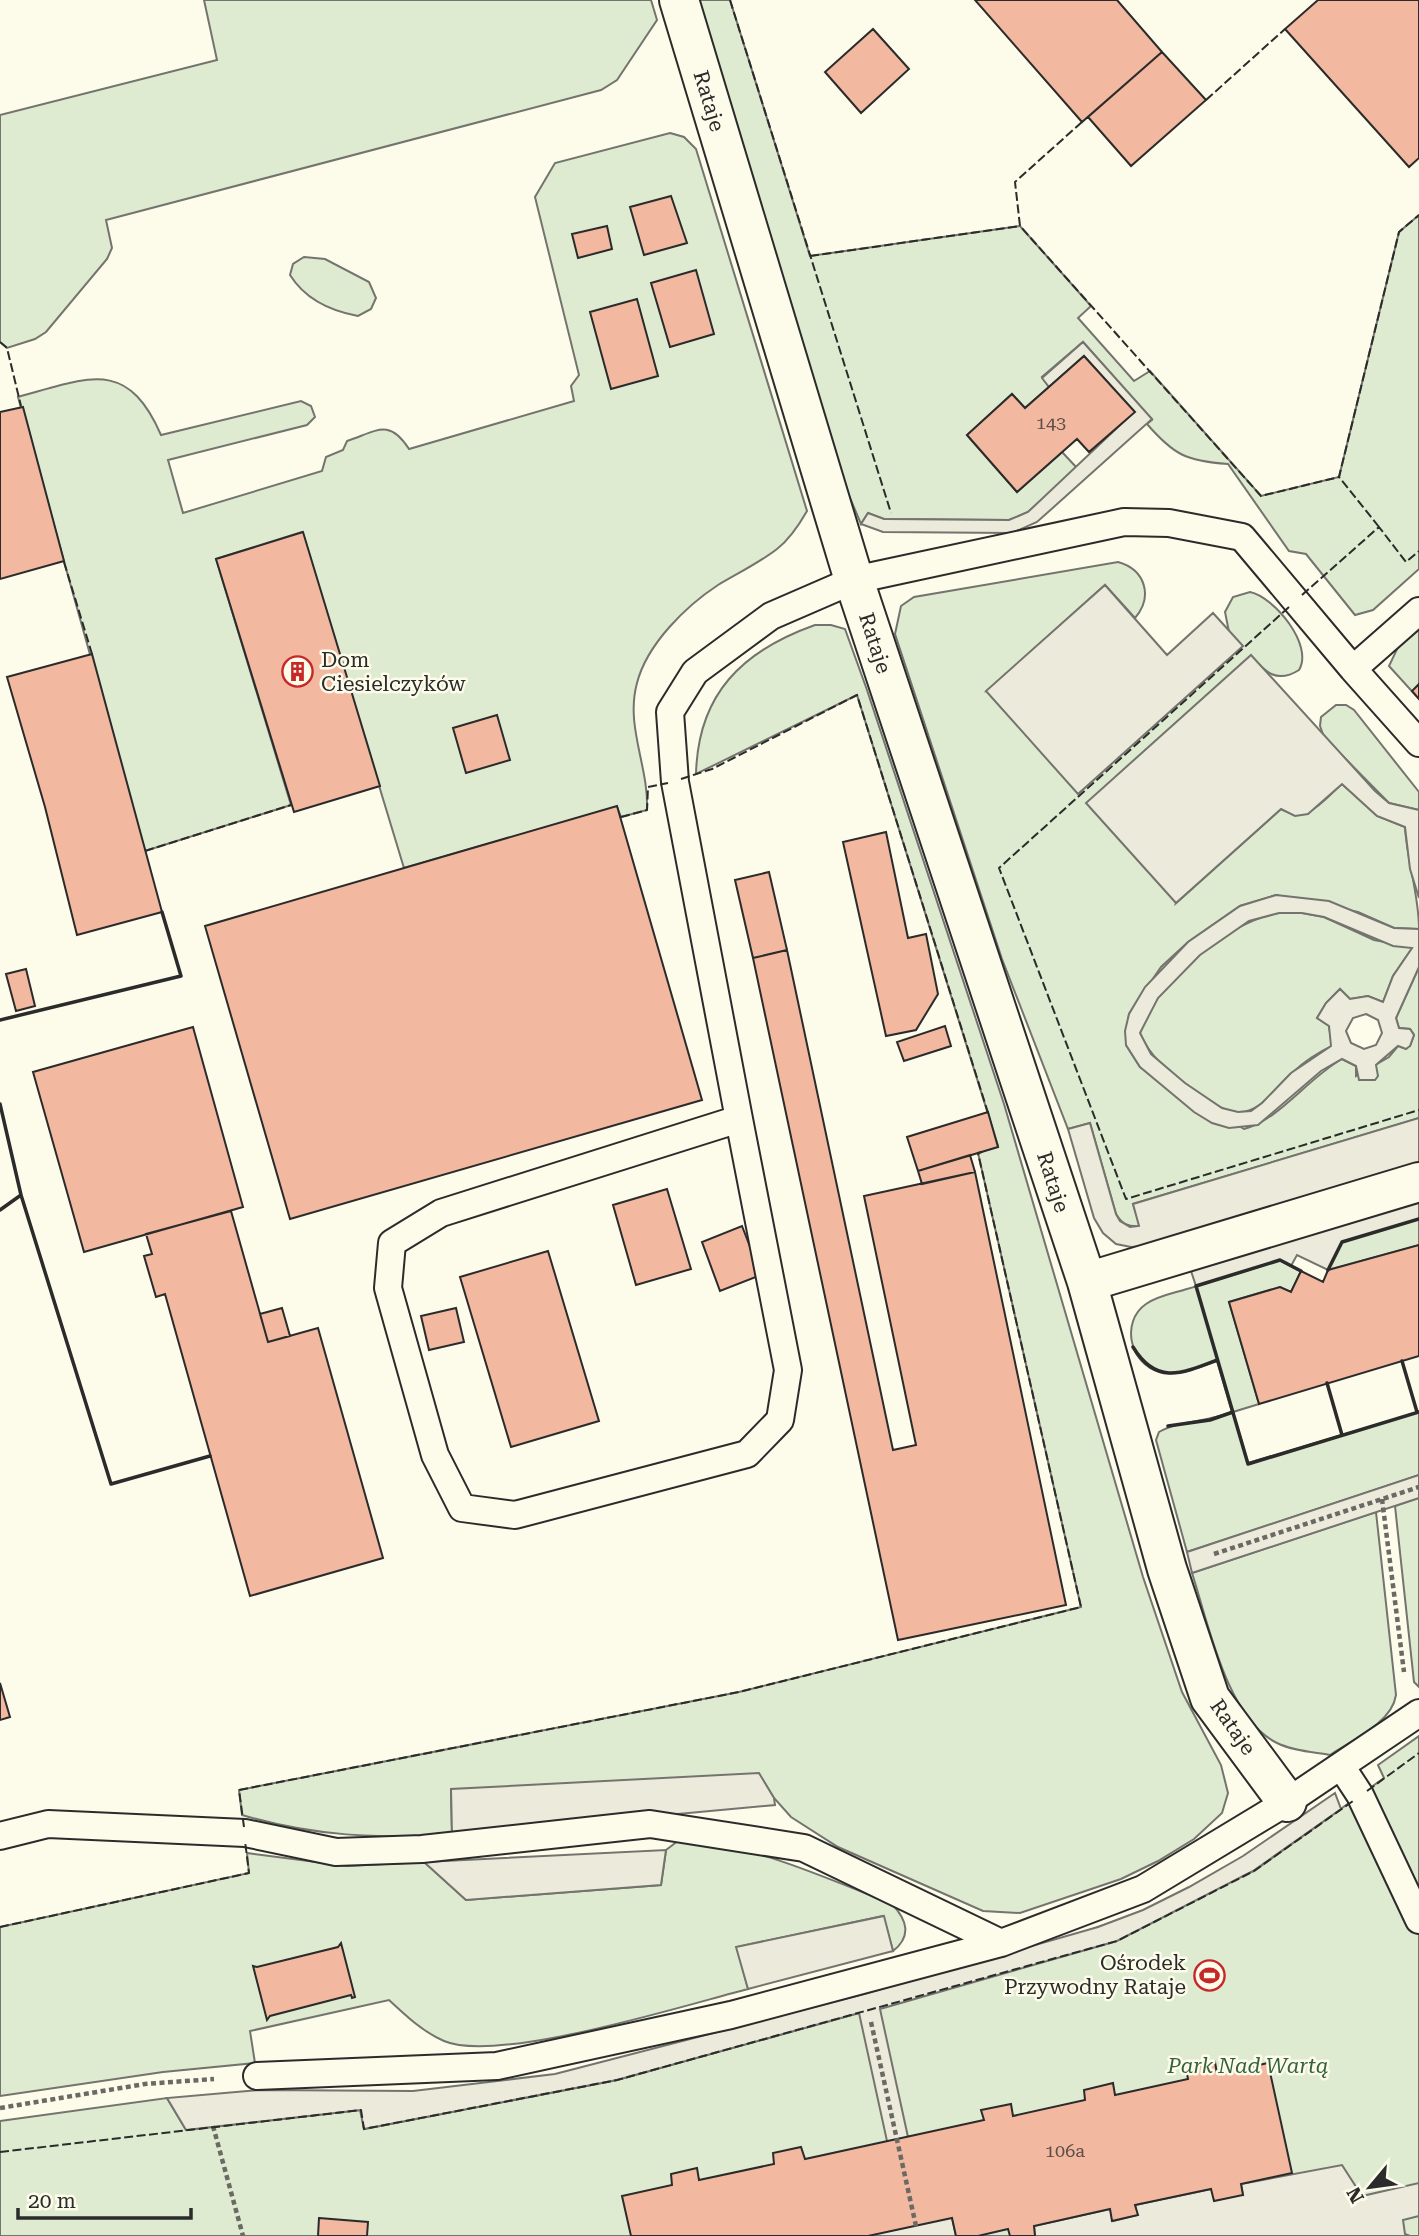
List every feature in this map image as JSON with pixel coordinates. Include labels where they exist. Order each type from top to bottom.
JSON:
[{"type":"street","name":"Rataje","points":[[679,0],[854,580],[1087,1282],[1167,1569],[1210,1698],[1287,1802]]},
{"type":"street","points":[[1087,1282],[1419,1181]]},
{"type":"lane","points":[[738,1119],[441,1213],[392,1243],[387,1287],[435,1455],[462,1508],[515,1515],[747,1454],[780,1420],[788,1370],[675,782],[670,712],[695,672],[771,616],[854,580],[1124,522],[1168,523],[1242,537],[1419,743]]},
{"type":"lane","points":[[1353,669],[1419,611]]},
{"type":"lane","points":[[257,2076],[497,2066],[731,2015],[1001,1942],[1143,1889],[1287,1802],[1419,1713]]},
{"type":"lane","points":[[1340,1766],[1360,1795],[1419,1920]]},
{"type":"lane","points":[[0,1836],[48,1824],[245,1833],[336,1853],[422,1849],[650,1824],[804,1849],[1001,1942]]},
{"type":"path","points":[[1167,1569],[1419,1487]]},
{"type":"path","points":[[1382,1499],[1403,1664]]},
{"type":"path","points":[[869,2011],[916,2225]]},
{"type":"path","points":[[0,2108],[145,2084],[257,2076]]},
{"type":"path","points":[[213,2126],[243,2236]]},
{"type":"green space","points":[[204,0],[651,0],[657,20],[617,80],[601,90],[106,220],[112,248],[107,259],[46,332],[35,339],[7,348],[0,342],[0,115],[217,60]]},
{"type":"green space","points":[[690,0],[730,0],[810,256],[1020,226],[1091,306],[1078,318],[1134,381],[1150,371],[1261,496],[1339,477],[1399,232],[1419,215],[1419,569],[1373,610],[1355,615],[1306,554],[1289,551],[1228,464],[1191,458],[1165,443],[1147,424],[1152,420],[1083,342],[1042,377],[1049,387],[1025,408],[1012,394],[967,435],[1017,492],[1062,452],[1077,468],[1028,512],[1009,520],[884,519],[868,513],[861,524],[811,405]]},
{"type":"green space","points":[[670,133],[684,137],[696,149],[807,511],[782,545],[693,604],[669,627],[649,654],[637,683],[634,699],[635,731],[645,778],[647,810],[621,817],[617,807],[404,868],[302,532],[216,559],[291,805],[145,851],[18,397],[85,380],[103,380],[119,384],[134,393],[148,410],[161,435],[301,401],[311,406],[315,417],[307,425],[168,460],[183,513],[322,471],[326,457],[343,450],[347,441],[375,431],[389,430],[395,433],[409,449],[574,401],[571,386],[579,375],[535,197],[555,163]]},
{"type":"green space","points":[[304,257],[325,259],[369,282],[376,298],[371,309],[358,316],[338,311],[303,291],[290,275],[293,264]]},
{"type":"green space","points":[[1118,562],[1135,571],[1144,585],[1144,602],[1135,618],[1105,585],[987,691],[1242,646],[1229,632],[1225,612],[1233,597],[1250,592],[1260,596],[1280,612],[1289,624],[1301,648],[1302,660],[1299,670],[1278,676],[1261,667],[1251,656],[1176,903],[1281,809],[1300,814],[1308,812],[1342,784],[1377,816],[1405,827],[1419,929],[1394,928],[1358,912],[1276,895],[1240,906],[1188,942],[1161,967],[1129,1014],[1126,1045],[1140,1067],[1244,1129],[1269,1117],[1342,1059],[1356,1066],[1356,1076],[1389,1057],[1398,1046],[1410,1046],[1414,1035],[1410,1029],[1399,1028],[1396,1018],[1419,967],[1419,1118],[1133,1204],[1140,1226],[1126,1224],[1116,1214],[1090,1123],[1068,1129],[1002,959],[895,634],[901,606],[914,597]]},
{"type":"green space","points":[[815,625],[831,625],[845,629],[867,690],[1004,1104],[1143,1577],[1182,1692],[1221,1765],[1228,1793],[1222,1813],[1194,1839],[1158,1861],[1121,1879],[1020,1913],[983,1911],[838,1847],[791,1817],[774,1798],[759,1774],[451,1790],[452,1835],[398,1836],[321,1832],[242,1815],[239,1790],[739,1692],[1081,1607],[978,1153],[998,1146],[857,695],[696,774],[705,721],[715,699],[729,679],[746,662],[766,648]]},
{"type":"green space","points":[[1419,628],[1419,699],[1389,666],[1398,647]]},
{"type":"green space","points":[[1336,705],[1346,705],[1354,710],[1419,792],[1419,810],[1389,803],[1324,737],[1320,726],[1321,717]]},
{"type":"green space","points":[[1279,913],[1324,917],[1374,940],[1413,947],[1393,976],[1383,1002],[1368,996],[1350,999],[1340,989],[1326,1003],[1317,1018],[1329,1026],[1332,1046],[1301,1065],[1261,1104],[1246,1111],[1230,1111],[1206,1099],[1168,1070],[1155,1057],[1140,1033],[1160,994],[1196,957],[1238,928],[1259,918]]},
{"type":"green space","points":[[1419,1219],[1419,1245],[1328,1270],[1342,1242]]},
{"type":"green space","points":[[1280,1260],[1301,1271],[1291,1292],[1280,1287],[1229,1302],[1259,1404],[1233,1412],[1248,1463],[1419,1412],[1419,1475],[1187,1552],[1156,1440],[1159,1432],[1167,1428],[1232,1412],[1217,1361],[1189,1371],[1174,1373],[1150,1368],[1142,1361],[1132,1342],[1133,1321],[1146,1304],[1155,1299]]},
{"type":"green space","points":[[1419,1498],[1419,1687],[1414,1682],[1395,1506]]},
{"type":"green space","points":[[1376,1512],[1396,1695],[1393,1705],[1370,1730],[1330,1755],[1283,1746],[1260,1731],[1232,1692],[1192,1573]]},
{"type":"green space","name":"Park Nad Wartą","points":[[1419,1736],[1419,2236],[0,2236],[0,2121],[167,2098],[186,2130],[361,2110],[364,2129],[617,2080],[859,2013],[1254,1871],[1384,1778],[1378,1765]]},
{"type":"green space","points":[[683,1837],[764,1855],[892,1904],[904,1922],[903,1940],[893,1951],[883,1916],[737,1947],[748,1989],[638,2019],[547,2039],[505,2045],[470,2046],[444,2041],[422,2028],[389,2000],[250,2031],[255,2063],[163,2072],[0,2096],[0,1927],[249,1873],[247,1853],[347,1866],[424,1862],[466,1900],[661,1885],[666,1850]]},
{"type":"shaded area","points":[[1083,342],[1152,419],[1037,522],[1012,533],[883,532],[861,524],[868,513],[884,519],[1009,520],[1028,512],[1134,412],[1084,356],[1049,387],[1042,378]]},
{"type":"shaded area","points":[[1105,585],[1167,655],[1213,613],[1243,646],[1078,794],[986,691]]},
{"type":"shaded area","points":[[1251,655],[1375,791],[1389,803],[1419,810],[1419,898],[1410,869],[1405,827],[1377,816],[1342,784],[1308,814],[1295,816],[1281,809],[1176,903],[1086,803]]},
{"type":"shaded area","points":[[1276,895],[1329,901],[1394,928],[1419,929],[1419,967],[1396,1018],[1399,1028],[1410,1029],[1414,1035],[1410,1046],[1406,1049],[1398,1046],[1376,1065],[1378,1076],[1375,1080],[1359,1080],[1356,1066],[1342,1059],[1321,1071],[1258,1125],[1229,1128],[1212,1123],[1194,1112],[1140,1067],[1126,1045],[1125,1031],[1129,1014],[1145,987],[1188,942],[1240,906]],"holes":[[[1279,913],[1324,917],[1393,946],[1412,948],[1393,976],[1383,1002],[1368,996],[1350,999],[1340,989],[1326,1003],[1317,1018],[1329,1026],[1331,1046],[1291,1073],[1251,1111],[1238,1112],[1222,1108],[1185,1083],[1151,1054],[1140,1033],[1158,998],[1200,955],[1249,921]],[[1366,1014],[1378,1020],[1382,1033],[1376,1045],[1364,1049],[1351,1043],[1346,1031],[1353,1018]]]},
{"type":"shaded area","points":[[1419,1118],[1419,1163],[1145,1246],[1131,1247],[1116,1244],[1103,1233],[1094,1218],[1068,1129],[1090,1123],[1116,1214],[1120,1221],[1130,1227],[1139,1226],[1133,1204]]},
{"type":"shaded area","points":[[1419,1199],[1419,1219],[1342,1242],[1328,1270],[1297,1255],[1291,1266],[1280,1260],[1196,1286],[1190,1268]]},
{"type":"shaded area","points":[[1419,1475],[1419,1498],[1192,1573],[1187,1552]]},
{"type":"shaded area","points":[[759,1773],[774,1798],[775,1805],[452,1835],[451,1789]]},
{"type":"shaded area","points":[[1335,1793],[1341,1809],[1253,1871],[1117,1941],[880,2009],[908,2137],[933,2132],[956,2236],[868,2236],[872,2235],[887,2141],[859,2013],[617,2080],[364,2129],[360,2110],[186,2130],[167,2098],[259,2090],[413,2091],[555,2074],[864,1994],[1098,1927],[1143,1910],[1243,1856]]},
{"type":"shaded area","points":[[666,1850],[661,1885],[466,1900],[424,1862]]},
{"type":"shaded area","points":[[884,1916],[893,1951],[748,1989],[736,1947]]},
{"type":"shaded area","points":[[1342,2165],[1362,2196],[1419,2183],[1419,2216],[1403,2220],[1405,2234],[1410,2236],[1035,2236],[1034,2226],[1110,2209],[1113,2221],[1137,2215],[1135,2205],[1211,2189],[1243,2195],[1241,2184]]},
{"type":"building","points":[[975,0],[1117,0],[1162,52],[1082,122]]},
{"type":"building","points":[[1318,0],[1419,0],[1419,158],[1409,167],[1285,29]]},
{"type":"building","points":[[873,29],[909,69],[861,113],[825,72]]},
{"type":"building","points":[[1162,52],[1206,100],[1131,166],[1088,117]]},
{"type":"building","points":[[671,196],[687,243],[644,255],[630,207]]},
{"type":"building","points":[[607,226],[612,249],[578,258],[572,234]]},
{"type":"building","points":[[696,270],[714,334],[670,347],[651,283]]},
{"type":"building","points":[[637,299],[658,376],[611,389],[590,312]]},
{"type":"building","points":[[1084,356],[1135,412],[1089,452],[1077,439],[1017,492],[967,435],[1012,394],[1025,408]]},
{"type":"building","points":[[23,407],[64,561],[0,579],[0,412]]},
{"type":"building","name":"Dom Ciesielczyków","points":[[303,532],[380,786],[294,812],[216,559]]},
{"type":"building","points":[[92,654],[162,912],[77,935],[45,807],[7,677]]},
{"type":"building","points":[[1419,684],[1419,699],[1412,691]]},
{"type":"building","points":[[497,715],[510,760],[466,773],[453,728]]},
{"type":"building","points":[[617,806],[702,1100],[290,1219],[205,926]]},
{"type":"building","points":[[886,832],[908,938],[926,934],[938,994],[916,1030],[886,1036],[843,842]]},
{"type":"building","points":[[769,872],[787,950],[753,958],[735,880]]},
{"type":"building","points":[[787,950],[893,1450],[916,1445],[864,1196],[975,1172],[1066,1605],[898,1640],[753,958]]},
{"type":"building","points":[[26,969],[35,1006],[16,1011],[6,974]]},
{"type":"building","points":[[945,1026],[951,1046],[904,1061],[897,1042]]},
{"type":"building","points":[[193,1027],[243,1207],[84,1252],[33,1072]]},
{"type":"building","points":[[988,1112],[998,1147],[918,1171],[907,1137]]},
{"type":"building","points":[[970,1155],[975,1172],[922,1184],[918,1171]]},
{"type":"building","points":[[667,1189],[691,1269],[636,1285],[613,1205]]},
{"type":"building","points":[[231,1211],[268,1342],[318,1328],[383,1558],[250,1596],[165,1294],[156,1297],[144,1256],[152,1254],[146,1234]]},
{"type":"building","points":[[742,1226],[761,1275],[720,1291],[702,1242]]},
{"type":"building","points":[[1419,1245],[1419,1356],[1259,1404],[1229,1302],[1280,1287],[1291,1292],[1301,1271],[1323,1282],[1328,1270]]},
{"type":"building","points":[[548,1251],[599,1421],[511,1447],[460,1277]]},
{"type":"building","points":[[282,1308],[290,1336],[268,1342],[260,1314]]},
{"type":"building","points":[[456,1308],[464,1342],[429,1350],[421,1316]]},
{"type":"building","points":[[0,1683],[10,1717],[0,1720]]},
{"type":"building","points":[[341,1943],[355,1997],[352,1998],[351,1995],[270,2016],[267,2020],[253,1966],[338,1947]]},
{"type":"building","points":[[1215,2062],[1217,2074],[1268,2063],[1292,2173],[1241,2184],[1243,2195],[1214,2201],[1211,2189],[1135,2205],[1138,2215],[1112,2221],[1110,2209],[1034,2226],[1035,2236],[1010,2236],[1008,2229],[978,2236],[956,2236],[952,2218],[868,2236],[631,2236],[622,2196],[672,2185],[671,2174],[697,2168],[699,2180],[774,2164],[773,2153],[801,2147],[805,2159],[984,2120],[981,2110],[1011,2104],[1013,2116],[1085,2100],[1084,2090],[1113,2083],[1115,2095],[1188,2079],[1186,2069]]},
{"type":"building","points":[[319,2218],[368,2222],[367,2236],[318,2236]]},
{"type":"fence","points":[[730,0],[891,513]]},
{"type":"fence","points":[[1206,100],[1285,29]]},
{"type":"fence","points":[[1082,122],[1015,182],[1020,226],[1261,496],[1339,477]]},
{"type":"fence","points":[[1379,527],[1339,477],[1399,232],[1419,215]]},
{"type":"fence","points":[[810,256],[1020,226]]},
{"type":"fence","points":[[0,342],[7,348],[21,406]]},
{"type":"fence","points":[[1302,595],[1379,527],[1406,562],[1419,551]]},
{"type":"fence","points":[[64,562],[92,654]]},
{"type":"fence","points":[[1289,607],[999,868],[1126,1199],[1419,1110]]},
{"type":"fence","points":[[681,779],[712,769],[857,695],[989,1116]]},
{"type":"fence","points":[[621,817],[647,810],[648,787],[668,783]]},
{"type":"fence","points":[[145,851],[291,805]]},
{"type":"fence","points":[[244,1827],[239,1790],[739,1692],[1081,1607],[978,1153],[982,1152]]},
{"type":"fence","points":[[1367,1791],[1419,1753]]},
{"type":"fence","points":[[0,2152],[361,2110],[364,2129],[617,2080],[1117,1941],[1254,1871],[1353,1801]]},
{"type":"fence","points":[[0,1927],[249,1873],[245,1841]]},
{"type":"wall","points":[[0,1020],[181,976],[162,912]]},
{"type":"wall","points":[[0,1104],[21,1195],[111,1484],[210,1456]]},
{"type":"wall","points":[[0,1210],[21,1195]]},
{"type":"wall","points":[[1328,1270],[1342,1242],[1419,1219]]},
{"type":"wall","points":[[1301,1271],[1280,1260],[1196,1286],[1248,1464],[1419,1412]]},
{"type":"wall","points":[[1133,1347],[1142,1359],[1160,1372],[1181,1372],[1217,1360]]},
{"type":"wall","points":[[1402,1361],[1417,1412]]},
{"type":"wall","points":[[1327,1383],[1342,1435]]},
{"type":"wall","points":[[1168,1426],[1210,1420],[1233,1412]]},
{"type":"place","name":"Dom Ciesielczyków","points":[[298,672]]},
{"type":"place","name":"Ośrodek Przywodny Rataje","points":[[1209,1975]]}]
